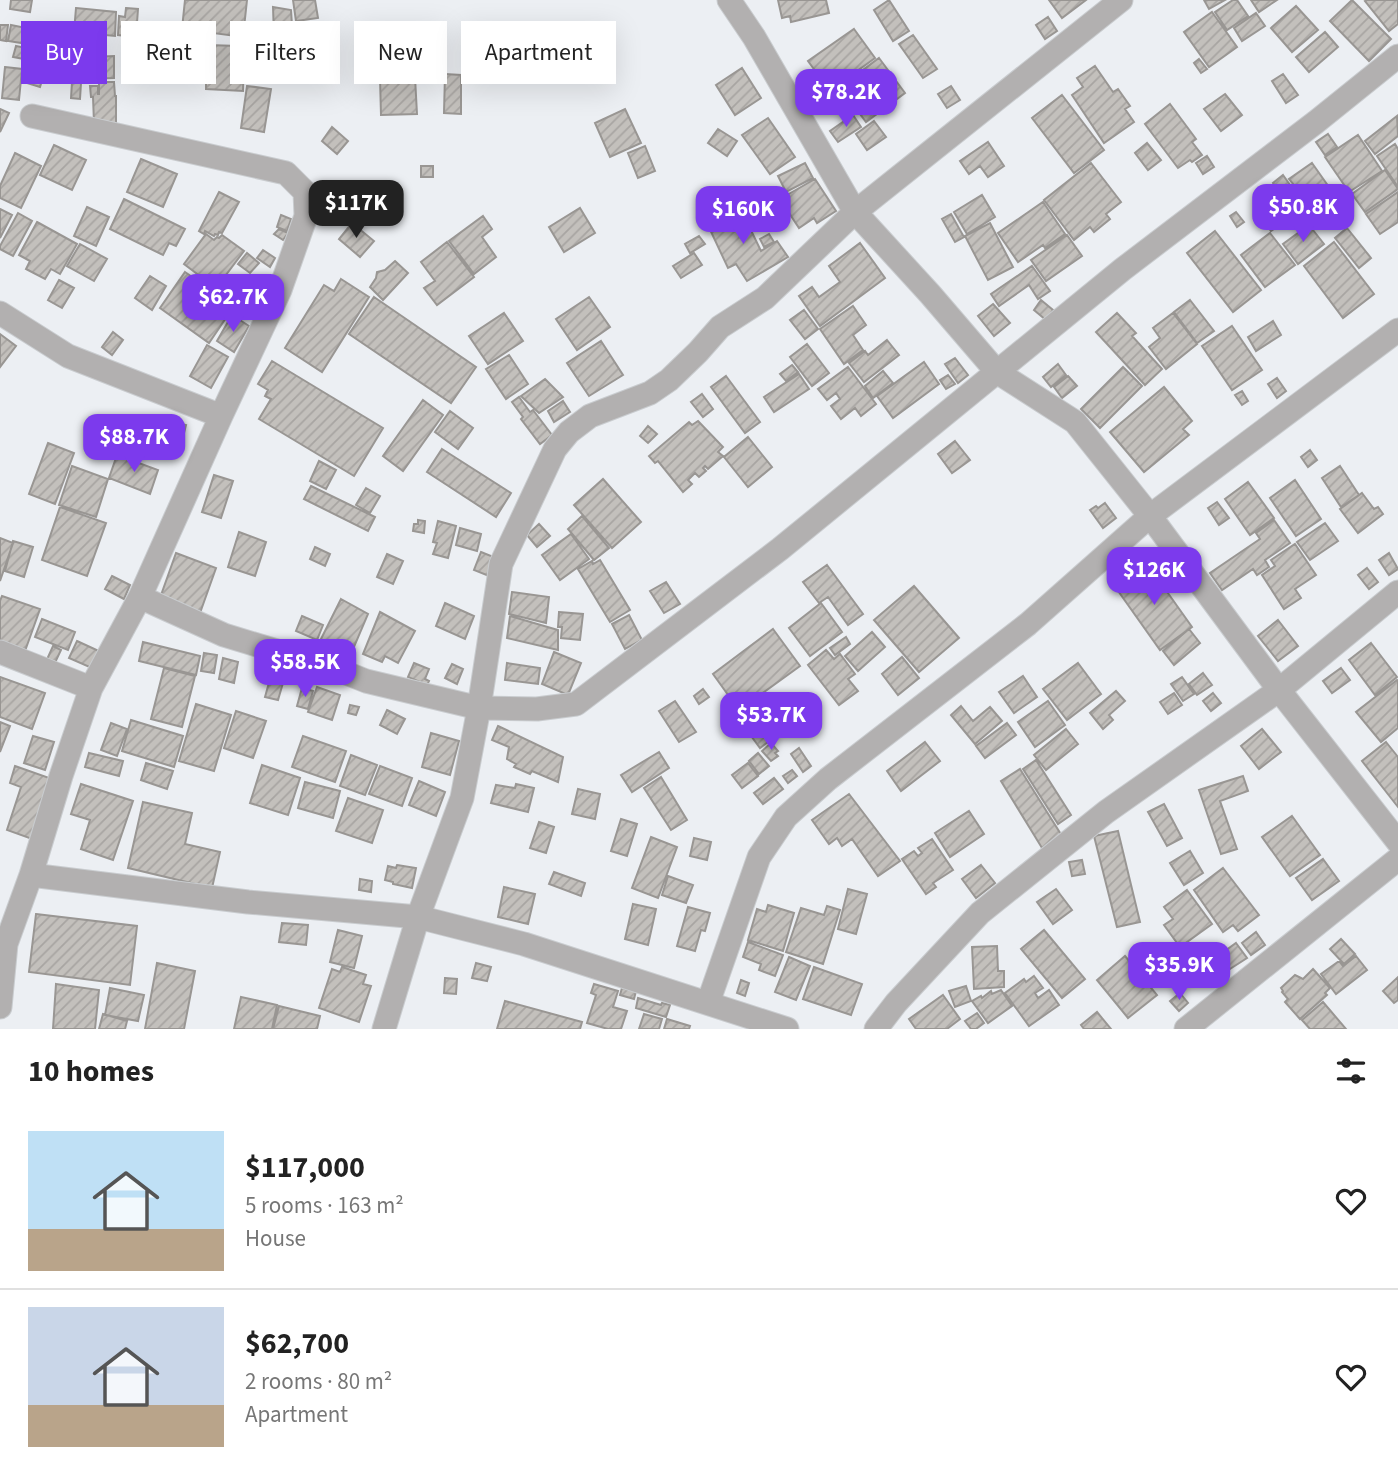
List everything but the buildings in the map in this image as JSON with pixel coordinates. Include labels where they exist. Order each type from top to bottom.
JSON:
[{"type":"street","points":[[729,0],[754,37],[855,212],[997,372],[1075,422],[1150,516],[1279,690],[1398,842]]},
{"type":"street","points":[[384,1029],[418,917],[462,798],[479,708],[500,565],[555,449],[569,432],[590,416],[650,393],[669,380],[720,327],[765,298],[855,212],[1121,0]]},
{"type":"street","points":[[139,597],[224,635],[336,669],[366,681],[479,708],[537,709],[576,704],[780,549],[1123,269],[1317,122],[1398,56]]},
{"type":"street","points":[[0,1007],[6,944],[91,688],[139,597],[280,290],[306,216],[305,192],[286,173],[32,116]]},
{"type":"street","points":[[0,313],[68,356],[221,416]]},
{"type":"street","points":[[708,1003],[759,857],[786,817],[828,779],[1028,624],[1150,516],[1398,330]]},
{"type":"street","points":[[876,1029],[896,1003],[980,913],[1106,812],[1279,690],[1398,592]]},
{"type":"street","points":[[0,652],[91,688]]},
{"type":"street","points":[[1186,1029],[1398,859]]},
{"type":"street","points":[[31,875],[248,902],[418,917],[524,944],[787,1029]]}]
